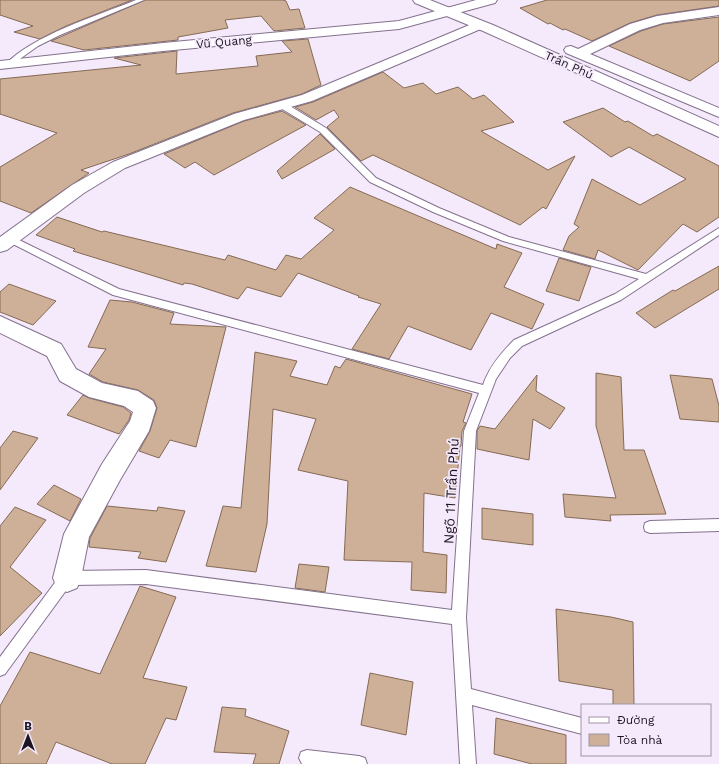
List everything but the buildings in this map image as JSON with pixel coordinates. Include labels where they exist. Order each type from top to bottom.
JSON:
[{"type":"main road","name":"Trần Phú","points":[[419,0],[446,11],[484,19]]},
{"type":"main road","name":"Vũ Quang","points":[[4,65],[163,47],[386,26],[422,20],[446,11],[463,2],[491,0]]},
{"type":"main road","name":"Trần Phú","points":[[463,2],[484,19],[719,132]]},
{"type":"main road","points":[[580,54],[635,27],[661,19],[719,11]]},
{"type":"main road","points":[[5,242],[78,189],[119,165],[239,117],[307,98],[484,19]]},
{"type":"main road","name":"Trần Phú","points":[[559,44],[719,113]]},
{"type":"main road","points":[[0,324],[54,350],[68,375],[97,391],[130,398],[145,408],[141,424],[110,472],[77,534],[67,578]]},
{"type":"lane","points":[[4,65],[36,45],[58,34],[141,0]]},
{"type":"lane","points":[[282,105],[323,130],[373,180],[436,210],[506,239],[648,278]]},
{"type":"lane","name":"Ngõ 11 Trần Phú","points":[[468,764],[459,618],[470,431],[491,376],[506,355],[518,343],[618,297],[719,231]]},
{"type":"lane","points":[[5,242],[116,292],[486,390]]},
{"type":"lane","points":[[650,528],[719,525]]},
{"type":"lane","points":[[2,660],[67,578],[146,577],[459,618]]},
{"type":"lane","points":[[464,695],[581,726]]},
{"type":"lane","points":[[307,758],[359,764]]}]
